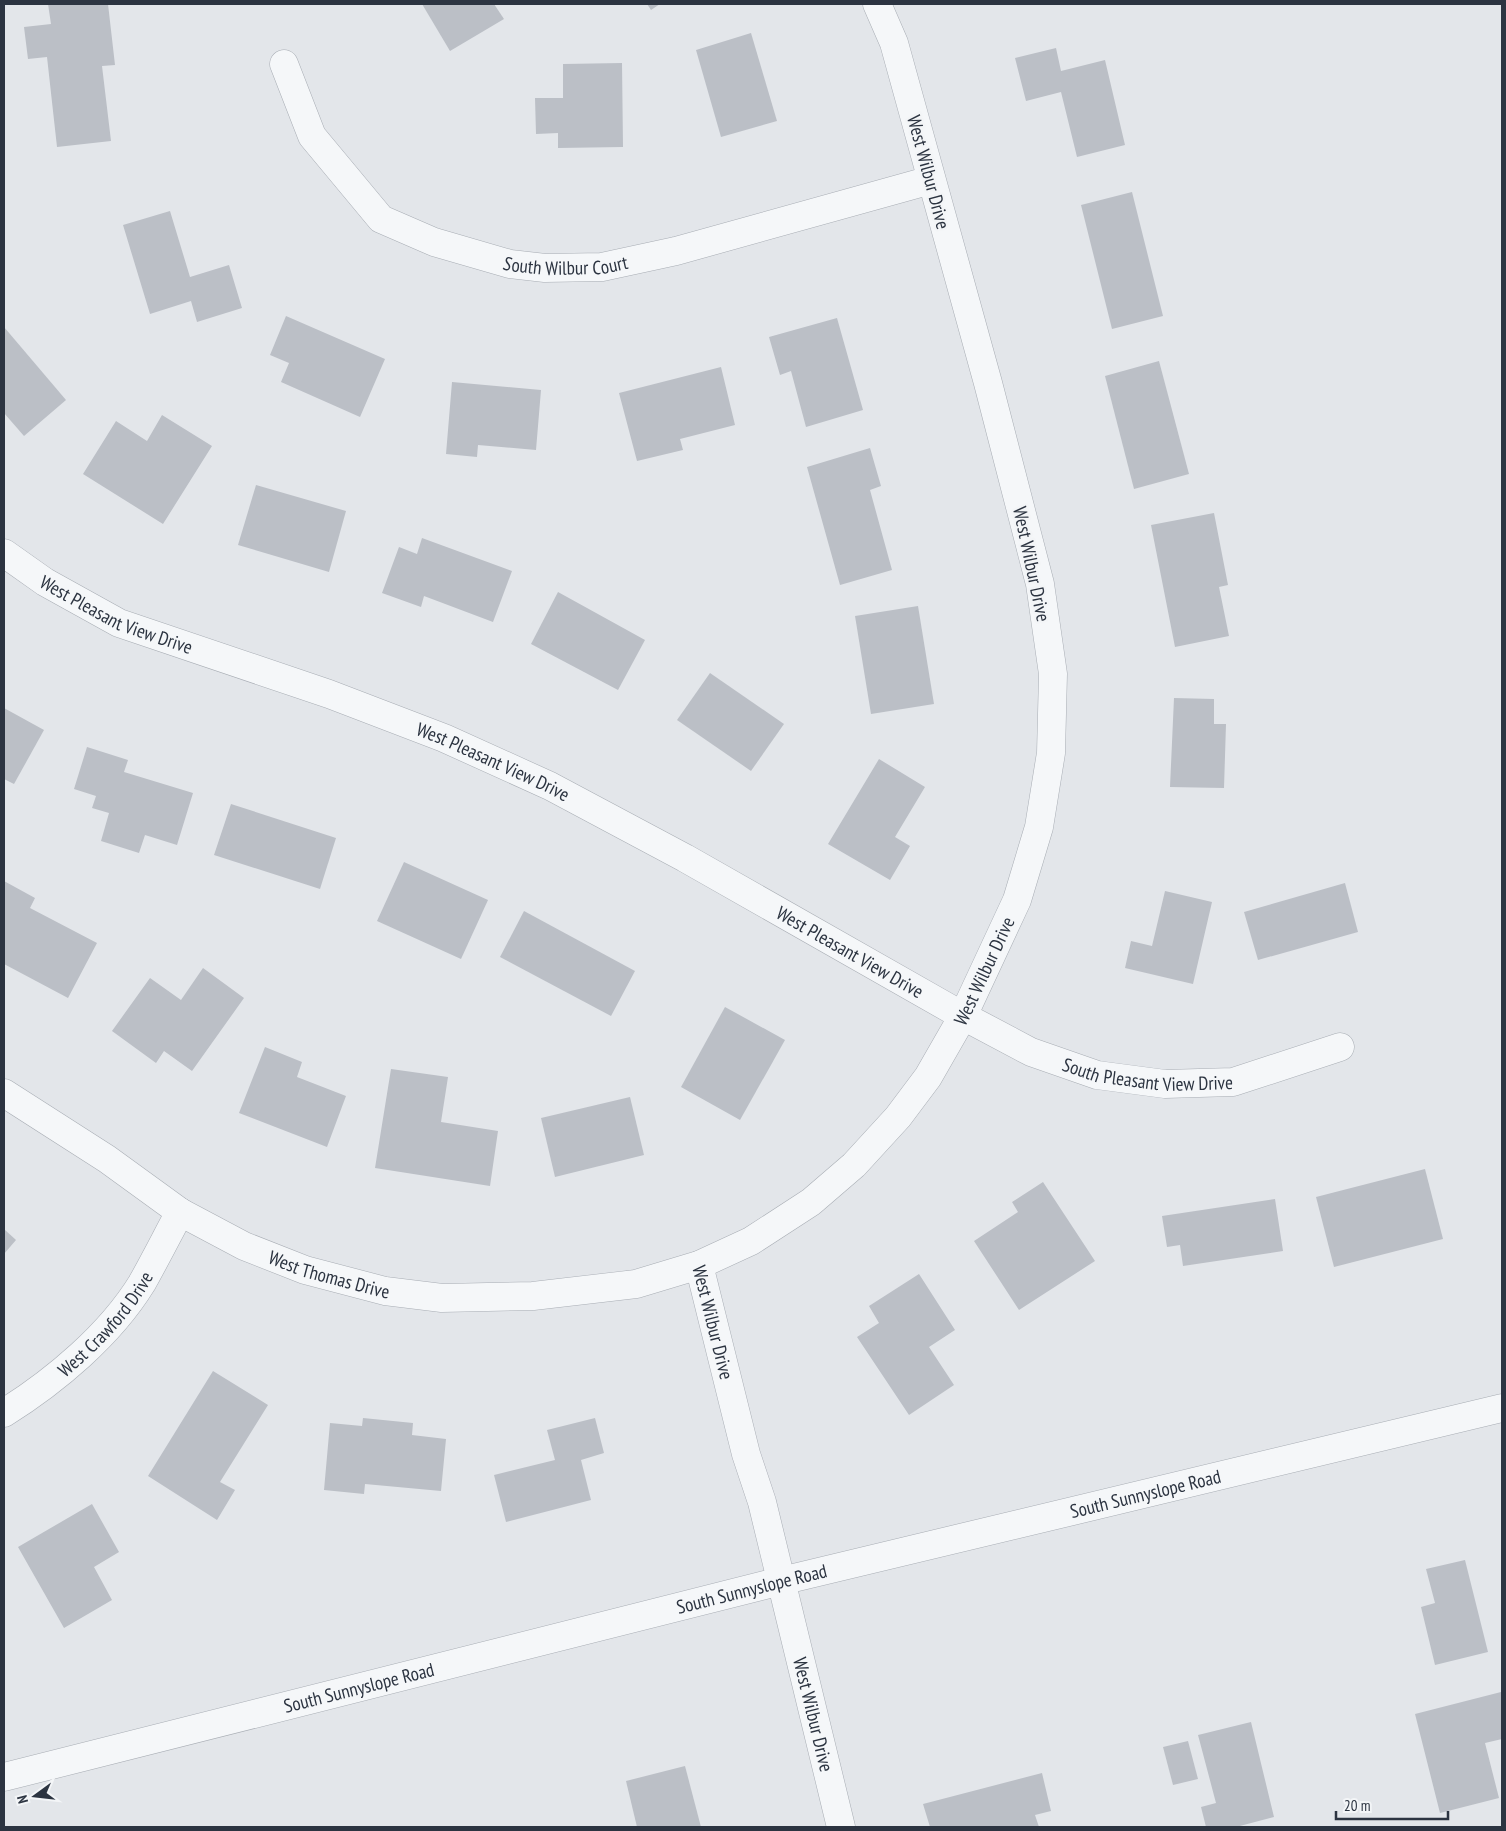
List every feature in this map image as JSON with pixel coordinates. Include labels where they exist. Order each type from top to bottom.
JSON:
[{"type":"street","name":"West Wilbur Drive","points":[[842,1827],[762,1502],[746,1454],[699,1265],[759,1236],[811,1202],[854,1165],[898,1117],[928,1077],[963,1016],[1017,900],[1039,827],[1051,753],[1053,674],[1040,584],[988,383],[894,43],[877,4]]},
{"type":"street","name":"South Wilbur Court","points":[[284,64],[312,136],[382,219],[434,242],[510,264],[546,268],[602,267],[676,251],[931,180]]},
{"type":"street","name":"West Pleasant View Drive","points":[[4,553],[45,582],[119,623],[329,694],[444,738],[550,786],[685,858],[963,1016]]},
{"type":"street","name":"South Pleasant View Drive","points":[[963,1016],[1031,1052],[1097,1075],[1165,1084],[1233,1082],[1340,1046]]},
{"type":"street","name":"West Thomas Drive","points":[[4,1093],[108,1159],[180,1212],[244,1246],[305,1270],[385,1291],[442,1298],[533,1296],[636,1284],[699,1265]]},
{"type":"street","name":"West Crawford Drive","points":[[4,1413],[23,1401],[71,1363],[112,1323],[141,1284],[180,1212]]},
{"type":"street","name":"South Sunnyslope Road","points":[[4,1777],[781,1581],[1502,1408]]},
{"type":"building","points":[[48,4],[108,4],[115,65],[102,66],[111,141],[57,147],[47,57],[28,59],[24,27],[51,24]]},
{"type":"building","points":[[422,4],[494,4],[504,19],[450,51]]},
{"type":"building","points":[[647,4],[660,4],[651,10]]},
{"type":"building","points":[[751,33],[777,121],[721,137],[696,50]]},
{"type":"building","points":[[1056,48],[1061,71],[1105,60],[1125,145],[1077,157],[1061,92],[1026,101],[1015,58]]},
{"type":"building","points":[[622,63],[623,147],[558,148],[558,133],[536,134],[535,98],[563,98],[563,64]]},
{"type":"building","points":[[1132,192],[1163,316],[1112,329],[1081,205]]},
{"type":"building","points":[[170,211],[190,277],[229,265],[242,308],[197,322],[191,301],[150,314],[123,225]]},
{"type":"building","points":[[286,316],[385,359],[360,417],[281,382],[289,363],[270,355]]},
{"type":"building","points":[[837,318],[863,410],[806,427],[791,371],[780,375],[769,337]]},
{"type":"building","points":[[4,327],[66,400],[24,436],[4,413]]},
{"type":"building","points":[[1159,361],[1189,474],[1134,489],[1105,376]]},
{"type":"building","points":[[721,367],[735,425],[680,439],[683,450],[637,461],[619,393]]},
{"type":"building","points":[[452,382],[541,390],[536,450],[478,445],[477,457],[446,454]]},
{"type":"building","points":[[162,415],[212,446],[163,524],[83,474],[116,421],[147,441]]},
{"type":"building","points":[[870,448],[881,486],[870,490],[892,570],[840,585],[807,467]]},
{"type":"building","points":[[256,485],[346,511],[329,572],[238,545]]},
{"type":"building","points":[[1214,513],[1228,585],[1219,587],[1229,636],[1175,647],[1151,525]]},
{"type":"building","points":[[422,538],[512,571],[493,622],[424,596],[421,607],[382,593],[399,547],[417,554]]},
{"type":"building","points":[[558,592],[645,640],[618,690],[531,644]]},
{"type":"building","points":[[918,606],[934,704],[871,714],[855,616]]},
{"type":"building","points":[[710,673],[784,724],[751,771],[677,720]]},
{"type":"building","points":[[1174,698],[1214,699],[1214,724],[1226,724],[1224,788],[1170,787]]},
{"type":"building","points":[[4,708],[44,730],[14,784],[4,779]]},
{"type":"building","points":[[87,747],[128,760],[124,772],[193,793],[177,845],[145,835],[139,853],[101,841],[109,813],[92,808],[96,796],[74,789]]},
{"type":"building","points":[[879,759],[925,787],[895,837],[910,846],[890,880],[828,844]]},
{"type":"building","points":[[231,804],[336,838],[320,889],[214,855]]},
{"type":"building","points":[[404,862],[488,900],[461,959],[377,921]]},
{"type":"building","points":[[4,881],[35,898],[30,908],[97,943],[68,998],[4,964]]},
{"type":"building","points":[[1345,883],[1358,932],[1258,960],[1244,912]]},
{"type":"building","points":[[1165,891],[1212,902],[1193,984],[1125,968],[1131,941],[1152,946]]},
{"type":"building","points":[[524,911],[635,971],[611,1016],[500,957]]},
{"type":"building","points":[[203,968],[244,998],[192,1071],[164,1051],[156,1063],[112,1031],[150,978],[181,1000]]},
{"type":"building","points":[[725,1007],[785,1040],[740,1120],[681,1087]]},
{"type":"building","points":[[265,1047],[302,1062],[297,1077],[346,1096],[327,1147],[239,1113]]},
{"type":"building","points":[[391,1069],[448,1077],[441,1122],[498,1131],[490,1186],[375,1168]]},
{"type":"building","points":[[630,1097],[644,1155],[555,1177],[541,1118]]},
{"type":"building","points":[[1425,1169],[1443,1239],[1334,1267],[1316,1197]]},
{"type":"building","points":[[1043,1182],[1095,1261],[1019,1310],[974,1241],[1018,1212],[1012,1202]]},
{"type":"building","points":[[1275,1199],[1283,1251],[1183,1266],[1180,1245],[1167,1247],[1162,1216]]},
{"type":"building","points":[[4,1229],[16,1240],[4,1254]]},
{"type":"building","points":[[919,1274],[955,1330],[929,1347],[954,1385],[909,1415],[857,1337],[879,1323],[869,1306]]},
{"type":"building","points":[[213,1371],[268,1405],[220,1482],[235,1490],[217,1520],[148,1476]]},
{"type":"building","points":[[363,1418],[413,1423],[412,1435],[446,1439],[441,1491],[365,1484],[364,1494],[324,1490],[330,1423],[362,1426]]},
{"type":"building","points":[[595,1418],[604,1453],[581,1460],[591,1500],[506,1522],[494,1475],[555,1460],[547,1430]]},
{"type":"building","points":[[92,1504],[119,1552],[94,1567],[112,1600],[64,1628],[18,1547]]},
{"type":"building","points":[[1465,1560],[1488,1652],[1435,1665],[1421,1607],[1435,1603],[1426,1569]]},
{"type":"building","points":[[1501,1692],[1502,1739],[1485,1743],[1499,1798],[1440,1813],[1415,1714]]},
{"type":"building","points":[[1251,1722],[1274,1817],[1236,1827],[1206,1827],[1201,1807],[1216,1803],[1198,1735]]},
{"type":"building","points":[[1188,1741],[1198,1779],[1173,1785],[1163,1747]]},
{"type":"building","points":[[685,1766],[701,1827],[637,1827],[626,1781]]},
{"type":"building","points":[[1042,1773],[1051,1811],[1035,1815],[1039,1827],[930,1827],[923,1804]]}]
